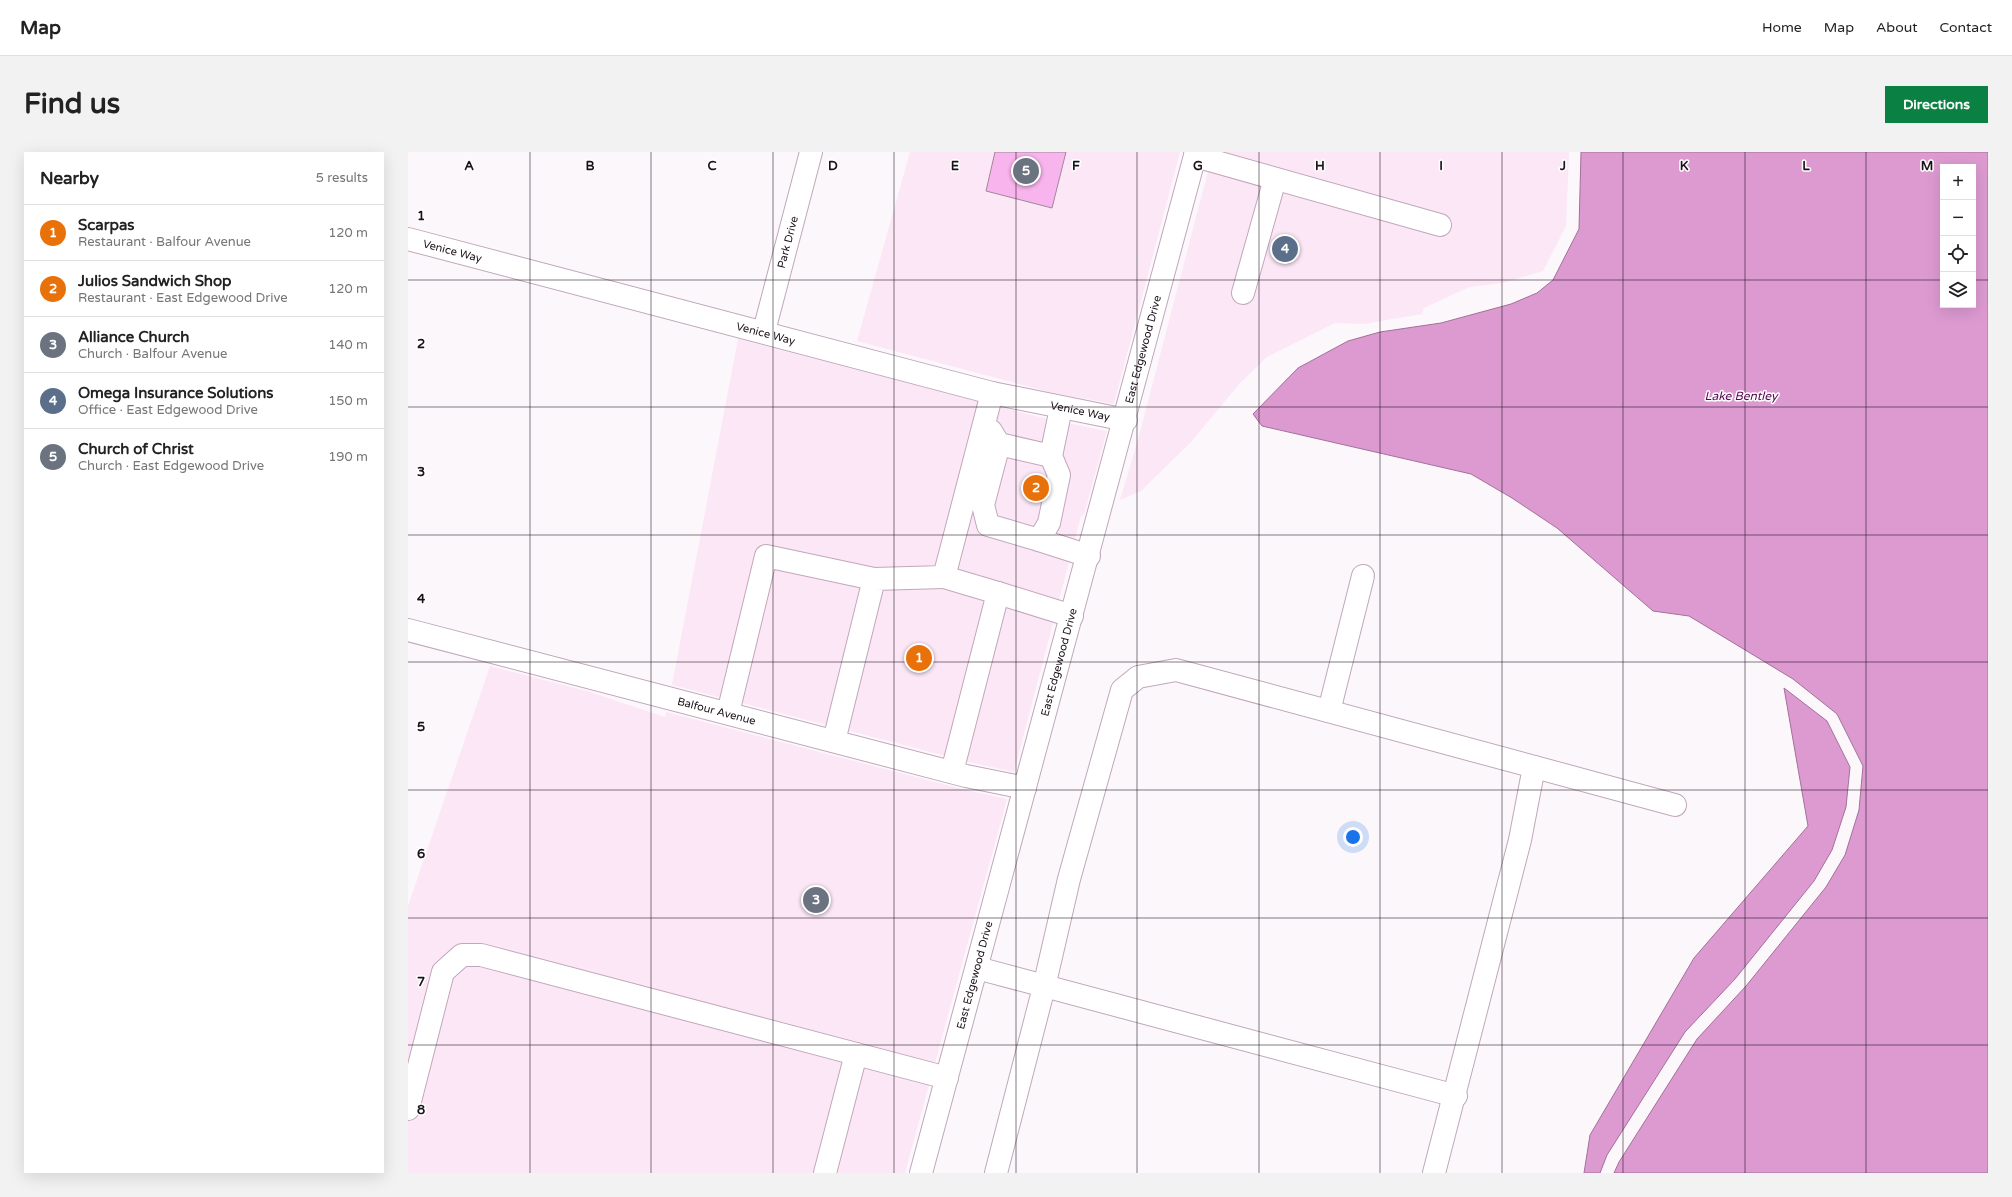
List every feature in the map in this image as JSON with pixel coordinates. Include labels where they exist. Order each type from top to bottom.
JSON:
[{"type":"street","name":"Park Drive","points":[[764,331],[811,152]]},
{"type":"street","points":[[1196,154],[1275,179],[1440,225]]},
{"type":"street","name":"East Edgewood Drive","points":[[921,1173],[1126,420],[1196,154]]},
{"type":"street","points":[[1243,293],[1275,179]]},
{"type":"street","name":"Venice Way","points":[[408,239],[764,331],[992,393],[1126,420]]},
{"type":"street","points":[[944,577],[992,393]]},
{"type":"street","points":[[1038,540],[1049,523],[1059,475],[1051,456],[1061,408]]},
{"type":"street","points":[[985,423],[999,444],[1051,456]]},
{"type":"street","points":[[999,444],[983,505],[988,525],[1089,556]]},
{"type":"street","points":[[728,713],[766,556],[874,579],[944,577],[1072,616]]},
{"type":"street","points":[[1329,711],[1363,576]]},
{"type":"street","points":[[834,741],[874,579]]},
{"type":"street","points":[[952,772],[998,593]]},
{"type":"street","name":"Balfour Avenue","points":[[408,630],[952,772],[1026,788]]},
{"type":"street","points":[[996,1173],[1044,987],[1068,879],[1122,690],[1138,677],[1176,670],[1675,805]]},
{"type":"street","points":[[1434,1173],[1456,1096],[1520,840],[1534,767]]},
{"type":"street","points":[[408,1109],[443,972],[462,956],[481,955],[947,1078]]},
{"type":"street","points":[[977,968],[1456,1096]]},
{"type":"street","points":[[825,1173],[856,1054]]},
{"type":"shaded area","points":[[910,152],[1180,152],[1114,404],[1049,392],[857,341]]},
{"type":"shaded area","points":[[1213,152],[1569,152],[1566,226],[1543,271],[1503,283],[1469,287],[1424,308],[1422,314],[1364,324],[1335,323],[1267,357],[1240,383],[1191,442],[1141,491],[1120,500],[1139,436]]},
{"type":"shaded area","points":[[738,339],[1043,418],[1107,431],[1084,515],[1081,516],[1014,772],[969,762],[672,685]]},
{"type":"shaded area","points":[[490,666],[587,691],[665,717],[666,712],[962,789],[1007,799],[905,1173],[408,1173],[408,906]]},
{"type":"water","name":"Lake Bentley","points":[[1581,152],[1988,152],[1988,1173],[1614,1173],[1619,1162],[1697,1039],[1746,986],[1826,887],[1845,855],[1859,810],[1863,766],[1837,714],[1793,679],[1689,616],[1653,611],[1557,528],[1512,498],[1471,474],[1262,426],[1253,414],[1298,368],[1348,341],[1380,332],[1441,323],[1511,304],[1537,293],[1553,280],[1579,229]]},
{"type":"water","points":[[1784,688],[1827,721],[1850,767],[1846,807],[1832,850],[1814,881],[1735,979],[1685,1032],[1607,1155],[1600,1173],[1584,1173],[1590,1135],[1694,958],[1808,826]]},
{"type":"building","points":[[995,152],[1066,152],[1052,208],[986,191]]},
{"type":"place","name":"Church of Christ","points":[[1026,171]]},
{"type":"place","name":"Omega Insurance Solutions","points":[[1285,249]]},
{"type":"place","name":"Julios Sandwich Shop","points":[[1036,488]]},
{"type":"place","name":"Scarpas","points":[[919,658]]},
{"type":"place","name":"Alliance Church","points":[[816,900]]}]
